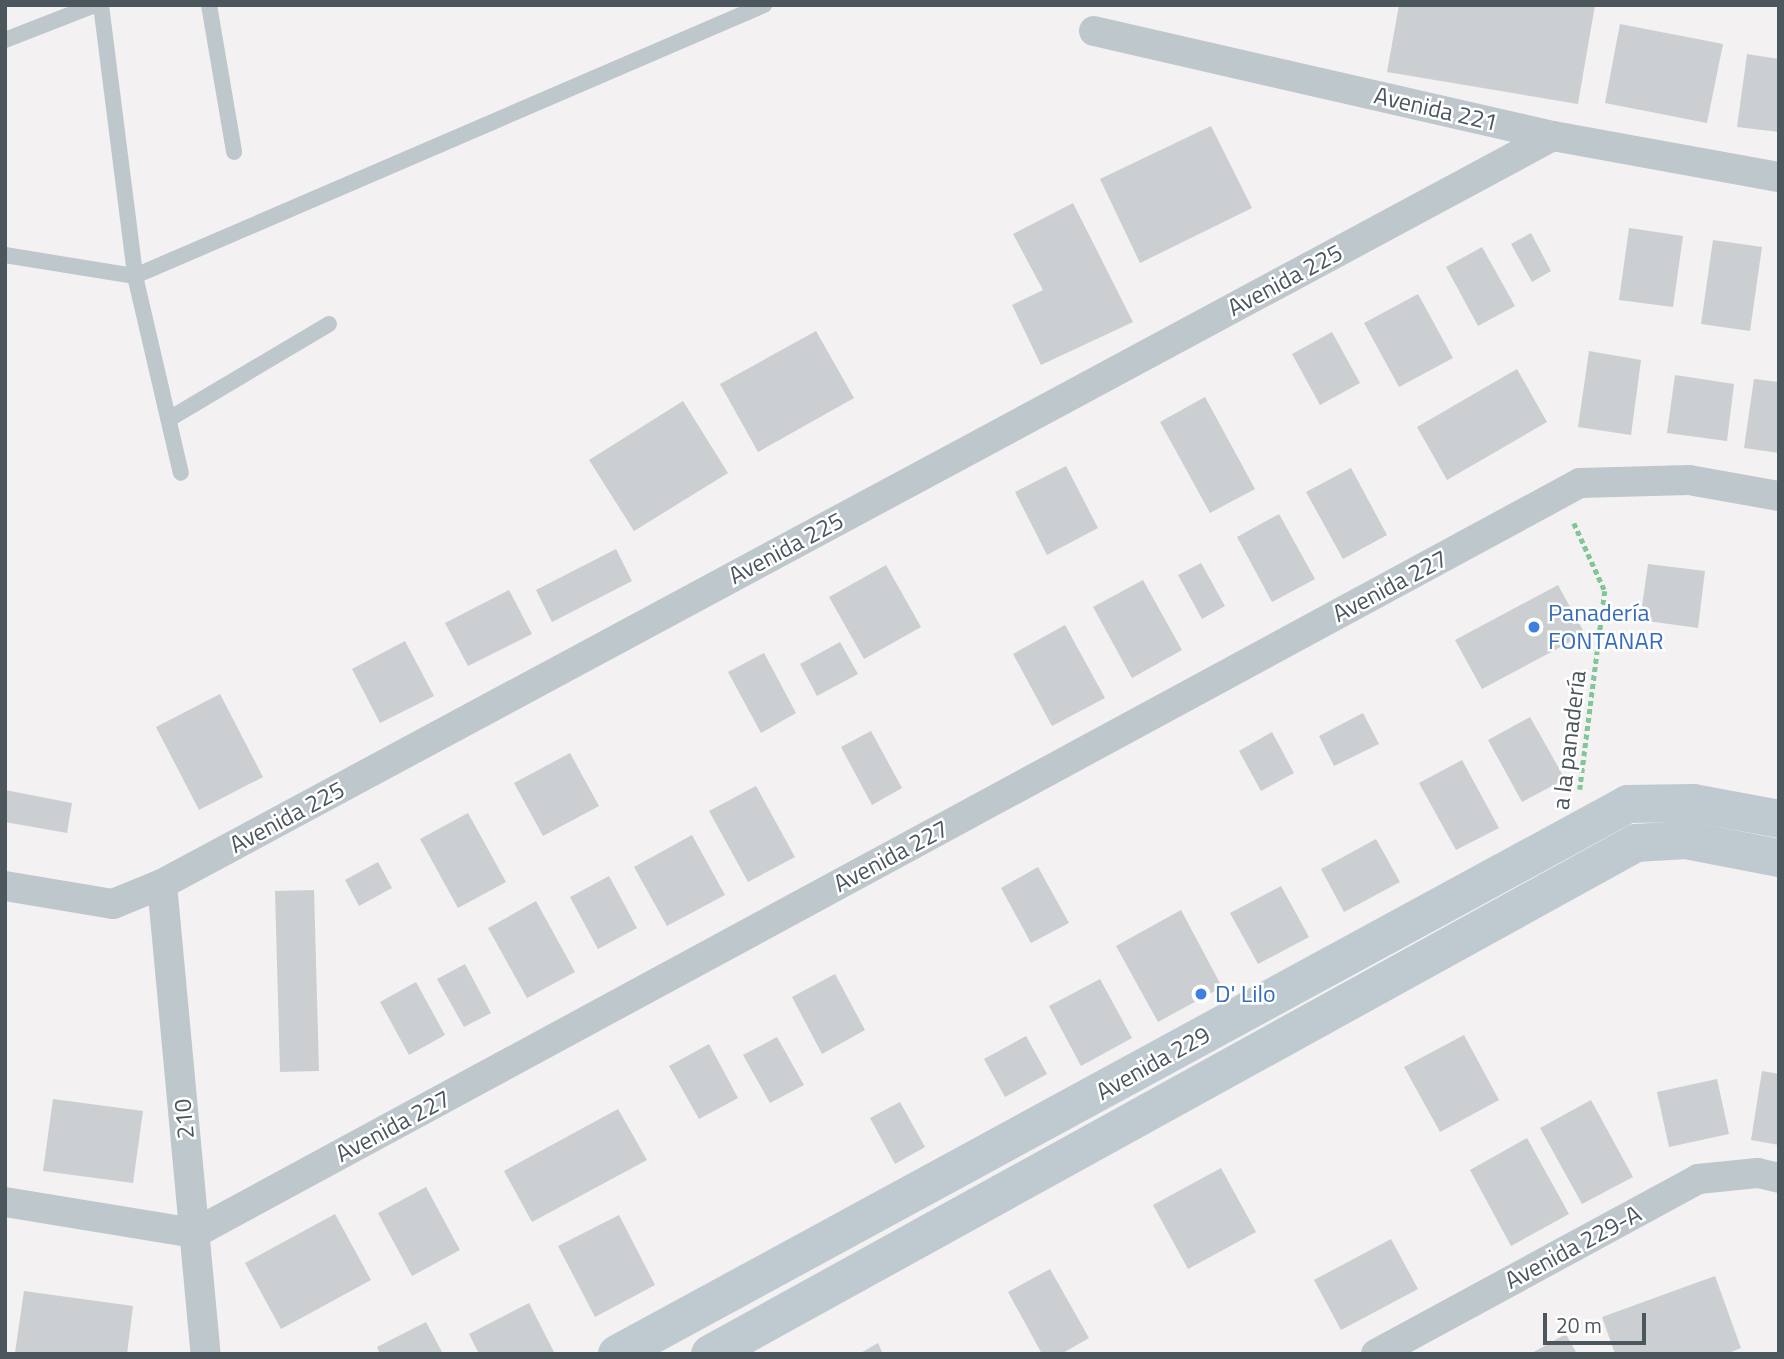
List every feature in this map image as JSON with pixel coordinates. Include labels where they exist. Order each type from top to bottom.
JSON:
[{"type":"street","name":"Avenida 221","points":[[1094,31],[1553,136],[1779,177]]},
{"type":"street","name":"Avenida 225","points":[[5,886],[113,904],[162,884],[1553,136]]},
{"type":"street","name":"Avenida 227","points":[[195,1233],[1560,494],[1594,480],[1689,480],[1779,496]]},
{"type":"street","name":"Avenida 229","points":[[617,1354],[1628,804],[1693,803],[1779,819]]},
{"type":"street","name":"Avenida 229","points":[[710,1354],[1636,843],[1686,840],[1779,858]]},
{"type":"street","name":"210","points":[[162,884],[206,1354]]},
{"type":"street","points":[[1199,1038],[1218,1074]]},
{"type":"street","name":"Avenida 229-A","points":[[1376,1354],[1698,1179],[1758,1173],[1779,1178]]},
{"type":"street","points":[[5,1202],[195,1233]]},
{"type":"lane","points":[[5,40],[95,5]]},
{"type":"lane","points":[[101,5],[135,276],[181,473]]},
{"type":"lane","points":[[209,5],[234,152]]},
{"type":"lane","points":[[5,255],[135,276],[764,5]]},
{"type":"lane","points":[[169,419],[329,324]]},
{"type":"path","name":"a la panadería","points":[[1560,494],[1605,590],[1575,832]]},
{"type":"building","points":[[1399,5],[1595,5],[1578,104],[1387,72]]},
{"type":"building","points":[[1620,24],[1723,44],[1707,123],[1605,103]]},
{"type":"building","points":[[1747,54],[1779,59],[1779,132],[1737,127]]},
{"type":"building","points":[[1211,126],[1252,208],[1140,263],[1100,179]]},
{"type":"building","points":[[1073,203],[1133,322],[1041,365],[1012,305],[1043,290],[1013,234]]},
{"type":"building","points":[[1629,228],[1683,236],[1673,307],[1619,300]]},
{"type":"building","points":[[1531,233],[1551,271],[1532,282],[1511,244]]},
{"type":"building","points":[[1713,240],[1762,247],[1750,331],[1701,324]]},
{"type":"building","points":[[1482,247],[1515,306],[1478,326],[1446,267]]},
{"type":"building","points":[[1418,294],[1453,358],[1399,387],[1364,323]]},
{"type":"building","points":[[816,331],[854,398],[758,452],[720,384]]},
{"type":"building","points":[[1332,332],[1360,383],[1320,405],[1292,354]]},
{"type":"building","points":[[1589,351],[1641,360],[1631,435],[1578,427]]},
{"type":"building","points":[[1517,369],[1547,422],[1447,480],[1417,427]]},
{"type":"building","points":[[1675,375],[1734,384],[1727,441],[1667,433]]},
{"type":"building","points":[[1754,379],[1779,382],[1779,453],[1744,448]]},
{"type":"building","points":[[1205,397],[1255,489],[1210,513],[1160,422]]},
{"type":"building","points":[[683,401],[728,473],[634,531],[589,460]]},
{"type":"building","points":[[1066,466],[1098,528],[1047,555],[1015,492]]},
{"type":"building","points":[[1351,468],[1387,535],[1343,559],[1306,492]]},
{"type":"building","points":[[1279,514],[1315,579],[1272,602],[1237,537]]},
{"type":"building","points":[[616,549],[632,581],[552,622],[536,590]]},
{"type":"building","points":[[1201,563],[1225,606],[1202,619],[1178,575]]},
{"type":"building","points":[[1648,564],[1705,571],[1698,628],[1640,620]]},
{"type":"building","points":[[886,565],[921,627],[864,659],[829,597]]},
{"type":"building","points":[[1143,580],[1182,650],[1132,678],[1093,607]]},
{"type":"building","points":[[1558,585],[1585,634],[1482,689],[1455,640]]},
{"type":"building","points":[[509,590],[532,634],[468,666],[445,623]]},
{"type":"building","points":[[1065,625],[1105,698],[1052,726],[1013,654]]},
{"type":"building","points":[[405,641],[434,696],[380,723],[352,669]]},
{"type":"building","points":[[840,642],[858,674],[817,696],[800,664]]},
{"type":"building","points":[[764,653],[796,713],[761,733],[728,672]]},
{"type":"building","points":[[220,694],[263,777],[199,810],[156,727]]},
{"type":"building","points":[[1363,713],[1379,744],[1334,766],[1319,736]]},
{"type":"building","points":[[1530,717],[1565,779],[1522,802],[1488,740]]},
{"type":"building","points":[[871,731],[902,788],[872,805],[841,747]]},
{"type":"building","points":[[1272,732],[1294,773],[1261,791],[1239,751]]},
{"type":"building","points":[[570,753],[599,806],[543,836],[514,783]]},
{"type":"building","points":[[1462,760],[1499,828],[1456,850],[1419,783]]},
{"type":"building","points":[[756,786],[795,857],[748,882],[709,811]]},
{"type":"building","points":[[5,790],[72,803],[67,833],[5,822]]},
{"type":"building","points":[[468,813],[506,882],[458,908],[420,839]]},
{"type":"building","points":[[692,835],[725,895],[667,926],[634,867]]},
{"type":"building","points":[[1376,839],[1400,882],[1344,912],[1321,869]]},
{"type":"building","points":[[378,862],[392,888],[359,906],[345,880]]},
{"type":"building","points":[[1038,867],[1069,923],[1031,943],[1001,888]]},
{"type":"building","points":[[609,876],[637,928],[598,949],[570,897]]},
{"type":"building","points":[[1281,886],[1309,937],[1258,964],[1230,913]]},
{"type":"building","points":[[314,890],[319,1071],[280,1072],[275,891]]},
{"type":"building","points":[[536,901],[575,972],[527,998],[488,928]]},
{"type":"building","points":[[1181,910],[1222,987],[1158,1022],[1116,946]]},
{"type":"building","points":[[465,964],[491,1013],[464,1027],[437,979]]},
{"type":"building","points":[[835,974],[865,1030],[822,1054],[792,997]]},
{"type":"building","points":[[1100,979],[1132,1038],[1081,1066],[1049,1006]]},
{"type":"building","points":[[416,982],[445,1035],[409,1055],[380,1002]]},
{"type":"building","points":[[1464,1035],[1499,1100],[1440,1132],[1404,1067]]},
{"type":"building","points":[[1026,1036],[1047,1074],[1005,1097],[984,1059]]},
{"type":"building","points":[[777,1037],[804,1085],[770,1103],[743,1055]]},
{"type":"building","points":[[709,1044],[738,1098],[699,1119],[669,1066]]},
{"type":"building","points":[[1762,1071],[1779,1074],[1779,1145],[1751,1140]]},
{"type":"building","points":[[1717,1079],[1729,1134],[1669,1147],[1657,1092]]},
{"type":"building","points":[[53,1099],[143,1111],[133,1183],[43,1171]]},
{"type":"building","points":[[1591,1100],[1633,1177],[1582,1204],[1540,1128]]},
{"type":"building","points":[[900,1102],[925,1147],[895,1164],[870,1118]]},
{"type":"building","points":[[618,1109],[647,1160],[532,1222],[504,1171]]},
{"type":"building","points":[[1527,1138],[1569,1214],[1511,1246],[1470,1170]]},
{"type":"building","points":[[1221,1168],[1256,1232],[1188,1269],[1153,1205]]},
{"type":"building","points":[[426,1187],[460,1250],[412,1276],[378,1213]]},
{"type":"building","points":[[335,1214],[371,1280],[281,1329],[245,1263]]},
{"type":"building","points":[[619,1215],[655,1285],[595,1317],[558,1246]]},
{"type":"building","points":[[1391,1239],[1418,1289],[1341,1330],[1314,1280]]},
{"type":"building","points":[[1050,1269],[1089,1338],[1061,1354],[1042,1354],[1008,1292]]},
{"type":"building","points":[[1715,1276],[1741,1348],[1726,1354],[1615,1354],[1602,1317]]},
{"type":"building","points":[[24,1291],[133,1306],[127,1354],[15,1353]]},
{"type":"building","points":[[529,1303],[555,1354],[479,1354],[469,1334]]},
{"type":"building","points":[[426,1322],[443,1354],[380,1354],[377,1347]]},
{"type":"building","points":[[1566,1334],[1577,1354],[1530,1354]]},
{"type":"building","points":[[878,1343],[883,1354],[859,1354]]},
{"type":"place","name":"Panadería FONTANAR","points":[[1534,627]]},
{"type":"place","name":"D' Lilo","points":[[1201,994]]}]
